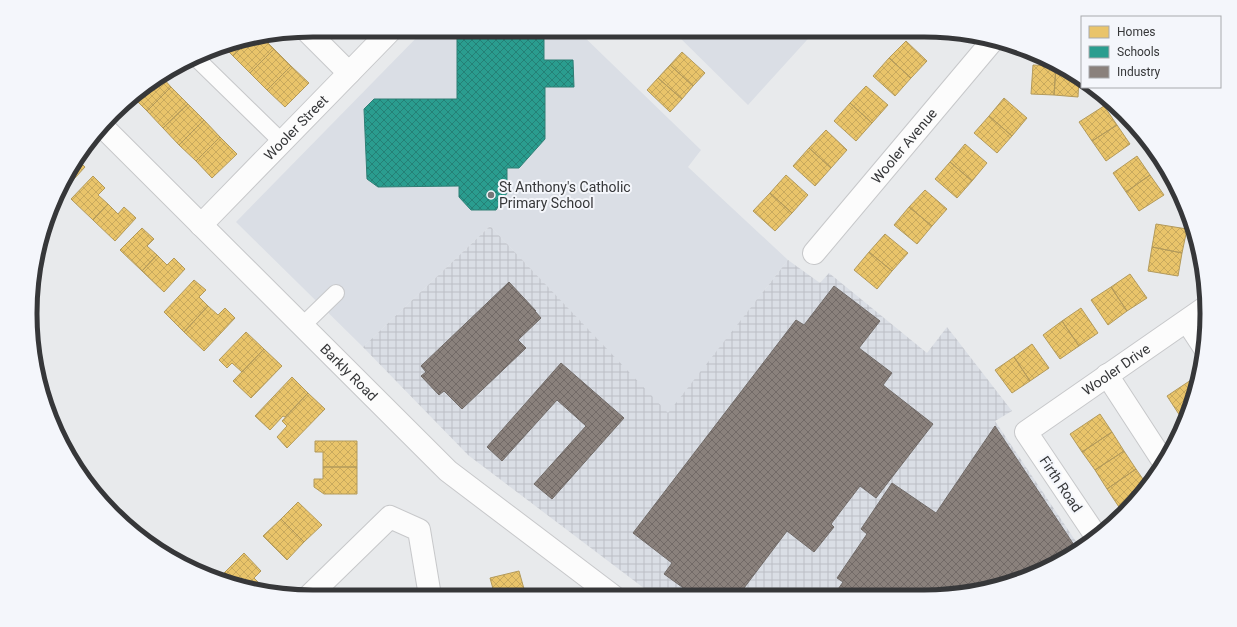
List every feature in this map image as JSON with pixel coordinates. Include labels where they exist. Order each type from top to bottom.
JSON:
[{"type":"street","points":[[313,37],[349,73]]},
{"type":"street","name":"Wooler Street","points":[[201,225],[384,37]]},
{"type":"street","name":"Wooler Avenue","points":[[814,253],[989,45]]},
{"type":"street","name":"Barkly Road","points":[[106,130],[448,470],[605,590]]},
{"type":"street","name":"Wooler Drive","points":[[1026,432],[1200,310]]},
{"type":"street","points":[[1107,375],[1160,456]]},
{"type":"street","name":"Firth Road","points":[[1026,432],[1093,532]]},
{"type":"street","points":[[315,590],[390,518],[419,530],[429,590]]},
{"type":"lane","points":[[200,62],[282,142]]},
{"type":"lane","points":[[302,325],[336,292]]},
{"type":"lane","points":[[1184,322],[1198,344]]},
{"type":"shaded area","name":"St Anthony's Catholic Primary School","points":[[417,37],[584,37],[701,150],[688,167],[788,260],[668,414],[490,226],[363,347],[236,222]]},
{"type":"shaded area","points":[[679,37],[810,37],[748,105]]},
{"type":"shaded area","points":[[490,226],[668,413],[788,260],[820,283],[829,273],[927,353],[947,327],[1012,411],[995,421],[1077,543],[1062,553],[1029,569],[995,581],[960,588],[924,590],[646,590],[468,455],[363,347]]},
{"type":"building: Homes","points":[[266,41],[274,49],[250,73],[233,56],[243,46]]},
{"type":"building: Homes","points":[[906,41],[927,61],[911,78],[889,58]]},
{"type":"building: Homes","points":[[243,46],[233,56],[228,51]]},
{"type":"building: Homes","points":[[274,49],[291,66],[267,90],[250,73]]},
{"type":"building: Homes","points":[[682,52],[705,73],[693,86],[670,65]]},
{"type":"building: Homes","points":[[889,58],[911,78],[895,96],[873,76]]},
{"type":"building: Homes","points":[[670,65],[693,86],[682,99],[658,78]]},
{"type":"building: Homes","points":[[1033,65],[1045,66],[1056,71],[1054,95],[1031,94]]},
{"type":"building: Homes","points":[[291,66],[309,83],[285,107],[267,90]]},
{"type":"building: Homes","points":[[1056,71],[1079,85],[1078,97],[1054,95]]},
{"type":"building: Homes","points":[[658,78],[682,99],[670,112],[647,90]]},
{"type":"building: Homes","points":[[165,81],[171,87],[147,111],[137,101]]},
{"type":"building: Homes","points":[[866,86],[888,105],[872,123],[850,103]]},
{"type":"building: Homes","points":[[171,87],[188,104],[163,128],[147,111]]},
{"type":"building: Homes","points":[[1004,98],[1027,118],[1012,136],[989,116]]},
{"type":"building: Homes","points":[[850,103],[872,123],[856,141],[834,121]]},
{"type":"building: Homes","points":[[188,104],[204,120],[179,145],[163,128]]},
{"type":"building: Homes","points":[[1104,106],[1117,125],[1092,141],[1079,122]]},
{"type":"building: Homes","points":[[989,116],[1012,136],[997,153],[974,133]]},
{"type":"building: Homes","points":[[204,120],[220,137],[196,161],[179,145]]},
{"type":"building: Homes","points":[[1117,125],[1130,144],[1106,161],[1092,141]]},
{"type":"building: Homes","points":[[826,130],[847,150],[831,168],[809,148]]},
{"type":"building: Homes","points":[[220,137],[237,154],[212,178],[196,161]]},
{"type":"building: Homes","points":[[965,144],[987,163],[972,181],[950,162]]},
{"type":"building: Homes","points":[[809,148],[831,168],[815,186],[793,166]]},
{"type":"building: Homes","points":[[1137,156],[1150,175],[1126,192],[1113,173]]},
{"type":"building: Homes","points":[[950,162],[972,181],[957,198],[935,179]]},
{"type":"building: Homes","points":[[82,164],[85,167],[70,184]]},
{"type":"building: Homes","points":[[786,175],[808,195],[792,213],[770,193]]},
{"type":"building: Homes","points":[[1150,175],[1164,195],[1139,211],[1126,192]]},
{"type":"building: Homes","points":[[93,176],[105,188],[98,195],[108,204],[93,220],[71,199]]},
{"type":"building: Homes","points":[[925,190],[947,209],[932,226],[909,207]]},
{"type":"building: Homes","points":[[770,193],[792,213],[775,231],[753,211]]},
{"type":"building: Homes","points":[[108,204],[118,214],[124,207],[136,218],[115,241],[93,220]]},
{"type":"building: Homes","points":[[909,207],[932,226],[917,244],[894,225]]},
{"type":"building: Homes","points":[[1156,224],[1186,229],[1182,253],[1152,247]]},
{"type":"building: Homes","points":[[142,228],[154,239],[147,246],[157,255],[142,271],[120,250]]},
{"type":"building: Homes","points":[[885,234],[908,253],[892,271],[869,252]]},
{"type":"building: Homes","points":[[1152,247],[1182,253],[1178,276],[1148,271]]},
{"type":"building: Homes","points":[[869,252],[892,271],[877,289],[854,270]]},
{"type":"building: Homes","points":[[157,255],[167,265],[174,258],[185,269],[164,292],[142,271]]},
{"type":"building: Homes","points":[[1130,274],[1147,298],[1127,311],[1111,287]]},
{"type":"building: Homes","points":[[194,280],[206,290],[199,297],[208,306],[184,332],[164,312]]},
{"type":"building: Homes","points":[[1111,287],[1127,311],[1108,325],[1091,300]]},
{"type":"building: Homes","points":[[208,306],[218,315],[225,308],[235,318],[204,351],[184,332]]},
{"type":"building: Homes","points":[[1081,308],[1098,333],[1079,346],[1062,321]]},
{"type":"building: Homes","points":[[1062,321],[1079,346],[1060,359],[1043,335]]},
{"type":"building: Homes","points":[[246,332],[264,349],[242,372],[232,363],[227,368],[219,360]]},
{"type":"building: Homes","points":[[1032,344],[1049,368],[1030,381],[1014,357]]},
{"type":"building: Homes","points":[[264,349],[282,366],[251,398],[233,381]]},
{"type":"building: Homes","points":[[1014,357],[1030,381],[1012,393],[995,370]]},
{"type":"building: Homes","points":[[292,377],[308,393],[270,430],[255,416]]},
{"type":"building: Homes","points":[[1191,380],[1192,381],[1180,416],[1167,396]]},
{"type":"building: Homes","points":[[308,393],[325,409],[287,448],[277,437],[287,426],[282,421]]},
{"type":"building: Homes","points":[[1100,414],[1112,432],[1082,452],[1070,434]]},
{"type":"building: Homes","points":[[1112,432],[1124,451],[1095,470],[1082,452]]},
{"type":"building: Homes","points":[[315,441],[357,441],[357,467],[323,467],[323,452],[315,452]]},
{"type":"building: Homes","points":[[1124,451],[1136,469],[1107,489],[1095,470]]},
{"type":"building: Homes","points":[[323,467],[357,467],[357,494],[324,494],[314,487],[314,479],[323,479]]},
{"type":"building: Homes","points":[[1136,469],[1144,481],[1124,504],[1119,507],[1107,489]]},
{"type":"building: Homes","points":[[298,502],[322,525],[304,542],[281,519]]},
{"type":"building: Homes","points":[[281,519],[304,542],[287,560],[263,536]]},
{"type":"building: Homes","points":[[244,553],[261,571],[254,578],[261,585],[230,577],[225,572]]},
{"type":"building: Homes","points":[[519,571],[524,590],[493,590],[490,578]]},
{"type":"building: Homes","points":[[225,572],[230,577],[225,575],[223,574]]},
{"type":"building: Schools","points":[[457,37],[544,37],[544,60],[573,60],[574,87],[545,87],[545,139],[519,168],[507,168],[507,193],[496,210],[471,210],[459,197],[459,186],[378,187],[367,179],[364,109],[374,99],[457,99]]},
{"type":"building: Industry","points":[[509,282],[541,318],[518,340],[526,348],[462,409],[444,391],[439,395],[421,376],[426,372],[421,366]]},
{"type":"building: Industry","points":[[834,286],[880,321],[859,348],[892,373],[883,385],[933,424],[876,498],[860,486],[831,524],[834,527],[814,552],[787,531],[743,590],[686,590],[664,574],[672,563],[633,533],[796,320],[804,325]]},
{"type":"building: Industry","points":[[561,363],[624,418],[552,499],[534,484],[586,426],[557,400],[502,461],[487,447]]},
{"type":"building: Industry","points":[[995,426],[1074,545],[1062,553],[1029,569],[995,581],[977,585],[960,588],[924,590],[837,590],[843,582],[837,578],[867,534],[861,529],[892,483],[936,513]]},
{"type":"place","name":"St Anthony's Catholic Primary School","points":[[491,195]]}]
